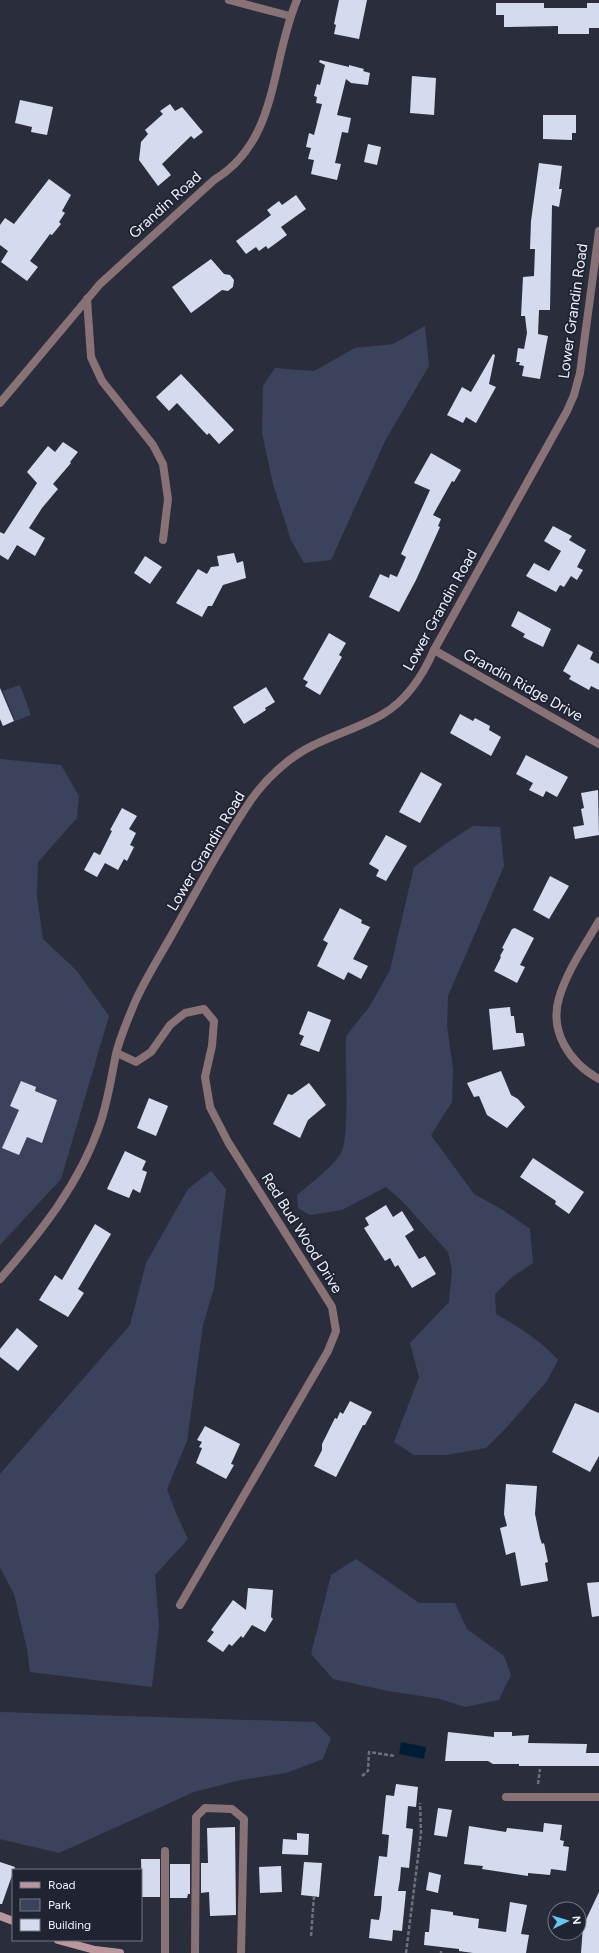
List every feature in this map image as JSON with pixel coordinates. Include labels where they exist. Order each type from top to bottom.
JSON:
[{"type":"main road","points":[[0,1916],[12,1921]]},
{"type":"main road","points":[[62,1941],[95,1950],[120,1953]]},
{"type":"street","points":[[229,0],[290,16]]},
{"type":"street","name":"Grandin Road","points":[[0,403],[100,284],[214,180],[225,173],[240,159],[253,143],[272,91],[290,16],[297,0]]},
{"type":"street","name":"Lower Grandin Road","points":[[0,1279],[54,1213],[73,1184],[88,1155],[100,1124],[111,1086],[117,1053],[136,1000],[208,870],[250,801],[268,780],[289,761],[312,746],[384,714],[400,701],[418,681],[567,411],[574,395],[580,373],[599,231]]},
{"type":"street","points":[[87,299],[91,357],[102,381],[153,445],[163,464],[168,499],[163,540]]},
{"type":"street","name":"Grandin Ridge Drive","points":[[434,650],[599,744]]},
{"type":"street","points":[[599,921],[563,986],[558,999],[557,1013],[558,1027],[568,1053],[587,1073],[599,1080]]},
{"type":"street","name":"Red Bud Wood Drive","points":[[117,1053],[136,1062],[151,1052],[170,1025],[185,1013],[204,1009],[214,1021],[212,1046],[205,1077],[210,1107],[228,1142],[332,1307],[336,1331],[328,1351],[180,1605]]},
{"type":"street","points":[[506,1797],[599,1797]]},
{"type":"street","points":[[195,1953],[196,1817],[205,1808],[232,1810],[244,1818],[241,1953]]},
{"type":"street","points":[[165,1851],[165,1953]]},
{"type":"path","points":[[362,1776],[368,1772],[369,1752],[395,1756]]},
{"type":"path","points":[[538,1784],[540,1769]]},
{"type":"path","points":[[406,1953],[421,1833],[420,1803]]},
{"type":"path","points":[[311,1936],[314,1896]]},
{"type":"green space","points":[[425,326],[429,366],[386,439],[331,560],[304,563],[291,540],[273,484],[262,433],[263,386],[275,368],[314,371],[355,348],[393,344]]},
{"type":"green space","points":[[20,685],[31,715],[15,721],[3,691]]},
{"type":"green space","points":[[0,759],[61,765],[79,796],[77,818],[38,862],[37,897],[43,939],[76,970],[109,1016],[61,1179],[0,1245]]},
{"type":"green space","points":[[473,826],[500,827],[504,866],[448,996],[447,1025],[453,1070],[452,1102],[431,1135],[474,1194],[503,1210],[530,1229],[533,1263],[512,1277],[495,1294],[496,1314],[529,1334],[558,1360],[547,1381],[506,1428],[486,1448],[446,1455],[414,1455],[394,1442],[419,1377],[410,1343],[449,1302],[452,1270],[448,1252],[401,1200],[386,1187],[342,1210],[310,1215],[298,1208],[297,1195],[337,1159],[344,1145],[346,1116],[346,1036],[370,1006],[390,970],[414,867]]},
{"type":"green space","points":[[211,1171],[226,1189],[214,1288],[203,1325],[187,1441],[167,1489],[188,1539],[155,1575],[159,1626],[152,1687],[30,1672],[27,1649],[14,1594],[0,1567],[0,1474],[130,1325],[146,1263],[188,1189]]},
{"type":"green space","points":[[356,1559],[419,1603],[455,1603],[467,1629],[504,1656],[511,1675],[499,1700],[465,1707],[440,1699],[388,1691],[333,1679],[311,1654],[331,1575]]},
{"type":"green space","points":[[0,1712],[315,1722],[331,1738],[323,1759],[286,1773],[241,1780],[194,1792],[59,1853],[0,1839]]},
{"type":"shaded area","points":[[401,1742],[426,1747],[424,1759],[399,1754]]},
{"type":"building","points":[[339,0],[367,0],[359,39],[334,34],[336,25],[334,24]]},
{"type":"building","points":[[496,3],[544,3],[544,8],[587,8],[587,3],[599,3],[599,28],[589,28],[589,34],[558,34],[558,26],[504,27],[504,15],[496,15]]},
{"type":"building","points":[[320,60],[349,67],[349,65],[364,69],[363,71],[370,73],[368,85],[351,83],[346,79],[337,115],[351,118],[348,133],[342,132],[335,163],[341,164],[337,180],[311,174],[314,160],[308,159],[311,148],[306,147],[309,133],[314,135],[322,104],[316,103],[317,97],[314,96],[317,84],[320,85],[325,65],[319,62]]},
{"type":"building","points":[[412,76],[436,78],[434,115],[410,113]]},
{"type":"building","points":[[20,100],[53,107],[47,135],[31,132],[32,127],[15,123]]},
{"type":"building","points":[[170,104],[175,111],[182,107],[203,132],[194,139],[191,136],[162,164],[171,175],[158,186],[139,160],[141,142],[148,134],[145,130],[163,114],[160,111]]},
{"type":"building","points":[[543,115],[576,115],[576,133],[572,133],[572,140],[543,139]]},
{"type":"building","points":[[368,144],[381,147],[377,165],[364,162]]},
{"type":"building","points":[[539,163],[562,166],[559,189],[562,189],[559,207],[552,205],[550,310],[539,310],[538,334],[548,336],[540,379],[522,376],[524,366],[519,365],[520,362],[516,362],[518,348],[524,349],[527,333],[525,316],[521,316],[523,277],[534,276],[535,249],[530,249],[531,221]]},
{"type":"building","points":[[49,179],[71,195],[62,211],[65,213],[59,222],[61,224],[52,235],[50,234],[30,261],[38,267],[27,281],[1,262],[8,251],[0,245],[0,225],[5,218],[14,224]]},
{"type":"building","points":[[296,195],[306,209],[281,227],[287,235],[268,249],[266,246],[259,251],[256,247],[246,254],[236,241],[271,215],[267,210],[279,201],[282,205]]},
{"type":"building","points":[[211,259],[224,274],[230,275],[234,280],[233,287],[228,291],[222,290],[191,313],[172,287]]},
{"type":"building","points":[[493,354],[495,355],[489,384],[496,387],[476,423],[466,417],[463,423],[447,415],[462,387],[471,392]]},
{"type":"building","points":[[181,374],[234,430],[219,444],[209,433],[207,435],[177,403],[169,411],[156,397]]},
{"type":"building","points":[[63,442],[78,452],[70,462],[71,463],[53,484],[58,489],[42,508],[29,528],[45,538],[35,556],[17,545],[8,560],[0,555],[0,532],[4,534],[37,483],[27,472],[48,446],[55,452]]},
{"type":"building","points":[[431,453],[461,470],[454,482],[452,481],[433,515],[441,519],[438,526],[440,527],[416,580],[399,612],[369,597],[380,574],[389,578],[390,574],[397,577],[406,557],[401,554],[430,490],[414,483]]},
{"type":"building","points":[[553,526],[572,536],[569,540],[586,550],[577,567],[583,570],[577,580],[571,576],[564,587],[560,585],[556,592],[526,576],[534,563],[549,571],[561,551],[544,541]]},
{"type":"building","points":[[234,553],[237,563],[243,561],[246,578],[223,585],[212,606],[208,606],[202,617],[176,603],[198,569],[207,574],[211,567],[219,566],[217,556]]},
{"type":"building","points":[[145,556],[162,567],[150,584],[134,573]]},
{"type":"building","points":[[518,611],[551,629],[543,647],[523,637],[525,634],[511,626]]},
{"type":"building","points":[[329,633],[346,643],[339,655],[342,657],[320,695],[305,686],[308,682],[303,679]]},
{"type":"building","points":[[578,644],[593,652],[590,659],[599,664],[599,690],[591,686],[589,690],[569,679],[571,676],[563,671]]},
{"type":"building","points":[[266,687],[275,702],[265,708],[266,710],[244,724],[233,707]]},
{"type":"building","points":[[0,688],[14,721],[3,726],[0,719]]},
{"type":"building","points":[[460,714],[473,721],[475,718],[490,726],[489,730],[501,737],[491,756],[450,733]]},
{"type":"building","points":[[526,755],[568,777],[557,797],[546,791],[543,797],[529,790],[533,783],[516,774]]},
{"type":"building","points":[[421,772],[442,784],[420,823],[399,812]]},
{"type":"building","points":[[598,790],[599,835],[575,839],[573,827],[584,825],[581,809],[584,808],[581,793]]},
{"type":"building","points":[[122,808],[137,816],[129,829],[136,833],[130,845],[134,847],[127,861],[124,859],[118,870],[105,863],[97,877],[84,870],[94,852],[100,855],[112,831],[110,830]]},
{"type":"building","points":[[386,835],[407,846],[386,881],[376,876],[379,870],[369,864]]},
{"type":"building","points":[[550,876],[569,886],[549,919],[533,910]]},
{"type":"building","points":[[340,908],[362,920],[361,923],[370,927],[353,959],[368,966],[361,979],[348,972],[344,980],[317,966],[328,943],[323,940]]},
{"type":"building","points":[[515,928],[534,938],[520,965],[525,967],[517,983],[494,971],[504,949],[502,948],[512,929]]},
{"type":"building","points":[[510,1007],[511,1016],[514,1016],[516,1033],[523,1033],[525,1046],[493,1050],[489,1009]]},
{"type":"building","points":[[308,1011],[331,1020],[319,1052],[300,1045],[304,1036],[299,1034]]},
{"type":"building","points":[[501,1071],[511,1095],[518,1099],[525,1107],[507,1128],[487,1115],[479,1096],[474,1097],[467,1083]]},
{"type":"building","points":[[21,1081],[36,1087],[35,1091],[57,1100],[42,1143],[27,1137],[19,1155],[2,1148],[19,1110],[10,1106]]},
{"type":"building","points":[[309,1083],[326,1105],[308,1120],[300,1138],[273,1124],[288,1094],[292,1095]]},
{"type":"building","points":[[149,1098],[168,1106],[156,1136],[137,1128]]},
{"type":"building","points":[[125,1151],[146,1161],[142,1170],[147,1172],[140,1193],[133,1189],[129,1198],[107,1189]]},
{"type":"building","points":[[533,1158],[584,1192],[569,1214],[555,1204],[556,1201],[520,1177]]},
{"type":"building","points":[[386,1205],[393,1217],[402,1211],[414,1230],[405,1236],[419,1259],[425,1256],[436,1274],[412,1288],[398,1265],[395,1267],[390,1258],[385,1261],[364,1228],[369,1225],[365,1218]]},
{"type":"building","points":[[95,1224],[111,1234],[78,1289],[84,1293],[68,1317],[39,1300],[55,1275],[62,1280]]},
{"type":"building","points":[[17,1328],[38,1346],[18,1371],[0,1357],[0,1349]]},
{"type":"building","points":[[350,1401],[372,1412],[365,1425],[363,1425],[336,1477],[314,1466],[322,1450],[322,1444],[335,1418],[337,1419],[340,1412],[343,1414]]},
{"type":"building","points":[[575,1403],[599,1413],[599,1456],[590,1472],[552,1452]]},
{"type":"building","points":[[205,1426],[240,1444],[231,1464],[234,1465],[226,1479],[196,1463],[202,1448],[199,1447],[202,1442],[197,1440]]},
{"type":"building","points":[[506,1484],[537,1486],[535,1514],[540,1538],[542,1544],[544,1543],[548,1562],[545,1563],[548,1581],[521,1586],[515,1552],[506,1555],[500,1528],[507,1526],[504,1514]]},
{"type":"building","points":[[599,1582],[599,1616],[592,1617],[587,1583]]},
{"type":"building","points":[[248,1588],[273,1590],[271,1617],[273,1619],[265,1632],[252,1625],[243,1638],[241,1636],[232,1646],[229,1644],[223,1652],[207,1641],[214,1632],[211,1630],[233,1600],[246,1610]]},
{"type":"building","points":[[448,1732],[494,1737],[494,1732],[512,1732],[512,1736],[529,1735],[528,1743],[587,1744],[586,1753],[599,1753],[599,1766],[519,1766],[519,1764],[493,1764],[488,1761],[445,1761]]},
{"type":"building","points":[[396,1784],[418,1787],[416,1807],[408,1806],[406,1828],[413,1829],[409,1868],[401,1867],[398,1891],[406,1891],[402,1931],[393,1930],[392,1941],[369,1938],[371,1919],[379,1920],[381,1909],[382,1896],[374,1896],[379,1856],[387,1857],[389,1835],[382,1834],[386,1795],[394,1796]]},
{"type":"building","points":[[438,1808],[452,1810],[447,1837],[434,1835]]},
{"type":"building","points":[[544,1823],[562,1825],[560,1840],[564,1841],[563,1846],[569,1847],[566,1871],[551,1869],[550,1875],[528,1873],[528,1876],[482,1869],[483,1866],[464,1864],[469,1826],[506,1832],[507,1828],[543,1832]]},
{"type":"building","points":[[235,1827],[236,1915],[210,1916],[209,1892],[201,1893],[201,1863],[208,1863],[207,1828]]},
{"type":"building","points":[[297,1833],[309,1834],[308,1855],[282,1854],[283,1839],[297,1840]]},
{"type":"building","points":[[141,1859],[160,1859],[160,1897],[142,1897]]},
{"type":"building","points":[[0,1862],[15,1867],[14,1869],[12,1869],[12,1876],[2,1904],[0,1904]]},
{"type":"building","points":[[304,1862],[322,1863],[319,1897],[301,1895]]},
{"type":"building","points":[[170,1864],[190,1864],[190,1894],[188,1894],[187,1898],[170,1898]]},
{"type":"building","points":[[281,1866],[282,1892],[260,1893],[259,1867]]},
{"type":"building","points":[[429,1872],[441,1875],[438,1893],[426,1890]]},
{"type":"building","points":[[599,1892],[599,1953],[581,1953],[582,1941],[587,1941],[587,1918]]},
{"type":"building","points":[[510,1902],[527,1905],[521,1934],[529,1935],[526,1953],[473,1953],[459,1951],[459,1949],[424,1945],[425,1932],[429,1932],[431,1909],[453,1912],[453,1915],[479,1919],[478,1928],[506,1932]]}]
